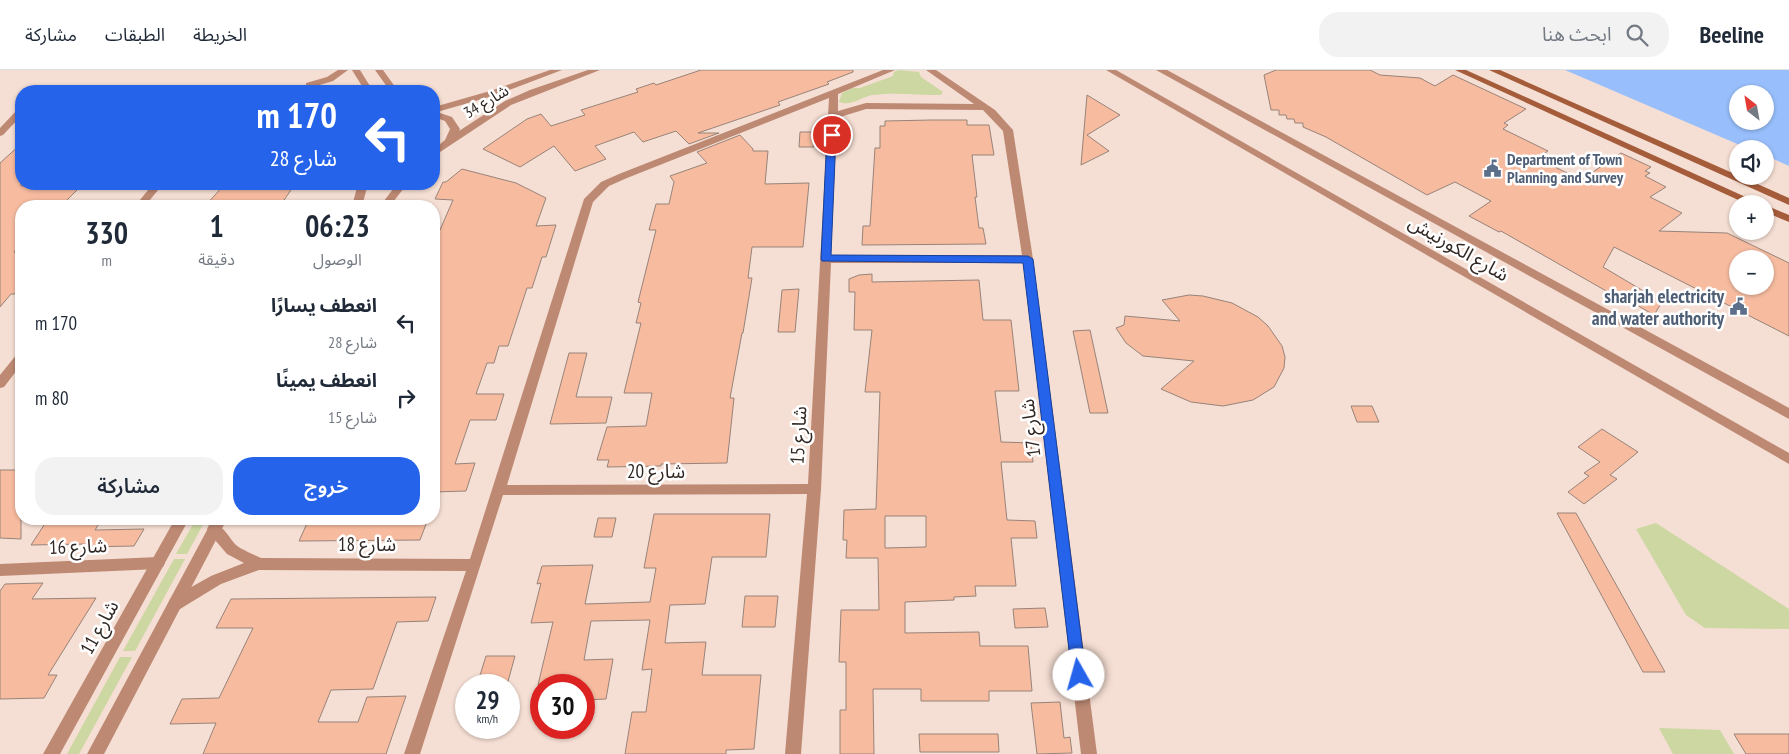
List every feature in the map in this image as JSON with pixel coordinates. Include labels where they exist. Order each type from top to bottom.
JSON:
[{"type":"main road","points":[[1460,70],[1736,195]]},
{"type":"main road","points":[[1493,70],[1789,202]]},
{"type":"main road","points":[[1774,212],[1789,218]]},
{"type":"street","points":[[307,85],[330,79],[344,70]]},
{"type":"street","points":[[356,70],[365,85]]},
{"type":"street","points":[[380,70],[390,85]]},
{"type":"street","name":"شارع 34","points":[[440,110],[558,70]]},
{"type":"street","name":"شارع 34","points":[[440,149],[508,103],[533,92],[596,70]]},
{"type":"street","points":[[412,754],[475,565],[588,201],[605,184],[891,70]]},
{"type":"street","name":"شارع 17","points":[[930,70],[985,107],[999,118],[1008,130],[1028,259],[1089,754]]},
{"type":"street","name":"شارع الكورنيش","points":[[1110,70],[1789,458]]},
{"type":"street","name":"شارع الكورنيش","points":[[1160,70],[1789,414]]},
{"type":"street","name":"شارع 15","points":[[793,754],[814,489],[826,259],[825,112],[834,93]]},
{"type":"street","points":[[796,108],[825,112],[846,111],[866,106],[985,107]]},
{"type":"street","points":[[440,115],[449,119],[453,124],[454,130],[449,142]]},
{"type":"street","points":[[0,133],[15,117]]},
{"type":"street","points":[[145,200],[153,190]]},
{"type":"street","points":[[390,200],[397,190]]},
{"type":"street","points":[[826,259],[1028,259]]},
{"type":"street","points":[[0,384],[15,365]]},
{"type":"street","name":"شارع 20","points":[[498,490],[814,489]]},
{"type":"street","name":"شارع 11","points":[[51,754],[179,525]]},
{"type":"street","points":[[95,754],[216,525]]},
{"type":"street","name":"شارع 18","points":[[218,525],[232,550],[260,564]]},
{"type":"street","name":"شارع 16","points":[[0,570],[158,563]]},
{"type":"street","name":"شارع 18","points":[[175,604],[216,580],[260,564],[475,565]]},
{"type":"green space","points":[[899,70],[919,72],[921,77],[943,92],[941,95],[881,94],[848,103],[839,102],[842,93],[852,88],[860,88],[893,76],[894,72]]},
{"type":"green space","points":[[1656,523],[1789,609],[1789,629],[1705,628],[1686,615],[1636,529]]},
{"type":"green space","points":[[193,525],[203,525],[187,554],[176,554]]},
{"type":"green space","points":[[174,559],[185,559],[135,651],[123,651]]},
{"type":"green space","points":[[120,657],[132,657],[79,754],[67,754]]},
{"type":"green space","points":[[1659,728],[1720,730],[1734,754],[1673,754]]},
{"type":"water","points":[[1565,70],[1789,70],[1789,166],[1774,159],[1774,140],[1729,140]]},
{"type":"building","points":[[701,70],[853,70],[853,72],[827,82],[829,84],[778,102],[780,105],[698,133],[719,133],[689,144],[676,131],[643,142],[634,132],[595,146],[606,159],[575,171],[554,146],[520,167],[483,149],[527,119],[541,114],[551,126],[585,115],[581,110],[638,92],[636,89],[654,83],[656,85]]},
{"type":"building","points":[[1276,70],[1370,70],[1380,75],[1420,78],[1435,86],[1453,75],[1526,109],[1504,123],[1508,125],[1503,129],[1548,151],[1537,158],[1581,180],[1621,153],[1651,167],[1645,171],[1650,173],[1645,176],[1666,187],[1650,197],[1682,213],[1659,231],[1727,233],[1729,234],[1729,240],[1741,240],[1762,250],[1729,250],[1729,295],[1774,295],[1774,256],[1789,263],[1789,336],[1614,247],[1603,267],[1662,302],[1654,315],[1611,290],[1608,292],[1501,231],[1499,232],[1469,216],[1491,201],[1455,182],[1427,195],[1326,137],[1303,127],[1303,123],[1295,123],[1294,119],[1287,119],[1286,115],[1279,115],[1279,110],[1271,110],[1264,75]]},
{"type":"building","points":[[1087,95],[1120,115],[1087,135],[1109,151],[1081,165]]},
{"type":"building","points":[[967,120],[967,125],[989,125],[994,155],[972,155],[979,228],[983,228],[986,244],[862,245],[863,226],[870,226],[875,148],[880,148],[880,126],[885,126],[885,121]]},
{"type":"building","points":[[800,132],[815,132],[814,147],[799,147]]},
{"type":"building","points":[[740,135],[753,151],[768,151],[765,184],[809,183],[803,247],[752,247],[748,278],[752,278],[730,398],[734,398],[727,463],[607,467],[609,460],[597,460],[607,427],[646,426],[652,393],[624,393],[641,323],[636,323],[641,303],[638,302],[656,230],[649,230],[656,204],[669,204],[674,182],[670,176],[707,163],[697,152]]},
{"type":"building","points":[[15,149],[15,190],[77,190],[67,200],[15,200],[15,294],[11,294],[0,307],[0,163]]},
{"type":"building","points":[[462,169],[516,183],[546,198],[536,226],[556,225],[546,257],[542,257],[532,288],[527,288],[508,346],[499,346],[494,363],[487,363],[476,394],[504,394],[496,420],[470,420],[455,464],[475,463],[466,491],[440,492],[440,230],[453,200],[435,199],[443,182],[446,182]]},
{"type":"building","points":[[220,190],[291,190],[284,200],[210,200]]},
{"type":"building","points":[[872,274],[872,282],[979,280],[983,320],[1011,320],[1019,391],[995,391],[1001,442],[1031,443],[1033,462],[1001,462],[1007,520],[1035,521],[1037,538],[1011,538],[1016,586],[975,586],[976,596],[954,597],[954,600],[905,602],[905,633],[979,632],[980,646],[1028,646],[1032,691],[989,691],[989,701],[921,701],[921,689],[873,689],[874,754],[840,754],[840,710],[846,710],[846,662],[839,662],[841,610],[879,610],[878,558],[846,558],[847,540],[843,540],[844,510],[876,509],[880,392],[865,392],[872,330],[854,330],[855,292],[849,292],[849,279],[859,275]],"holes":[[[885,516],[926,516],[926,547],[885,548]]]},
{"type":"building","points":[[799,289],[795,332],[778,332],[782,290]]},
{"type":"building","points":[[1189,295],[1203,296],[1232,303],[1258,317],[1268,326],[1282,346],[1285,357],[1284,368],[1274,387],[1253,400],[1223,406],[1191,402],[1161,389],[1194,361],[1143,356],[1126,343],[1116,328],[1124,325],[1125,316],[1180,321],[1162,300]]},
{"type":"building","points":[[1090,330],[1108,413],[1090,413],[1073,331]]},
{"type":"building","points":[[569,353],[587,353],[576,397],[612,397],[606,423],[550,424]]},
{"type":"building","points":[[1351,406],[1372,406],[1379,422],[1357,422]]},
{"type":"building","points":[[1602,429],[1638,452],[1610,475],[1617,479],[1584,504],[1568,492],[1589,476],[1584,473],[1600,462],[1578,447]]},
{"type":"building","points":[[0,470],[15,470],[15,525],[21,525],[21,539],[0,538]]},
{"type":"building","points":[[1557,513],[1576,513],[1665,672],[1643,672]]},
{"type":"building","points":[[654,514],[770,514],[766,557],[712,557],[705,604],[670,605],[665,643],[706,642],[702,675],[761,675],[754,749],[726,750],[726,754],[625,754],[632,712],[646,712],[652,669],[642,670],[650,620],[591,621],[584,660],[613,659],[606,699],[595,700],[595,674],[541,674],[553,622],[531,623],[541,583],[537,584],[542,566],[593,565],[585,604],[650,602],[656,568],[644,568]]},
{"type":"building","points":[[598,518],[616,518],[612,537],[594,537]]},
{"type":"building","points":[[44,525],[98,525],[95,530],[144,529],[134,546],[84,547],[87,544],[31,545]]},
{"type":"building","points":[[306,525],[426,525],[420,540],[299,541]]},
{"type":"building","points":[[43,583],[32,599],[96,598],[48,675],[57,675],[44,698],[0,699],[0,591],[5,584]]},
{"type":"building","points":[[745,596],[778,596],[775,627],[742,627]]},
{"type":"building","points":[[436,597],[428,621],[397,622],[373,689],[331,690],[318,722],[358,722],[367,697],[406,696],[386,754],[203,754],[216,723],[170,724],[182,699],[219,698],[253,628],[216,628],[231,599]]},
{"type":"building","points":[[1045,608],[1048,627],[1015,628],[1013,609]]},
{"type":"building","points":[[486,656],[515,656],[510,674],[480,674]]},
{"type":"building","points":[[1060,702],[1064,738],[1070,737],[1072,753],[1037,754],[1031,703]]},
{"type":"building","points":[[919,734],[998,734],[999,752],[920,752]]},
{"type":"building","points":[[1734,734],[1789,734],[1789,754],[1746,754]]},
{"type":"place","name":"Department of Town Planning and Survey","points":[[1493,168]]},
{"type":"place","name":"sharjah electricity and water authority","points":[[1738,307]]},
{"type":"route","points":[[832,135],[826,259],[1028,259],[1079,675]]}]
